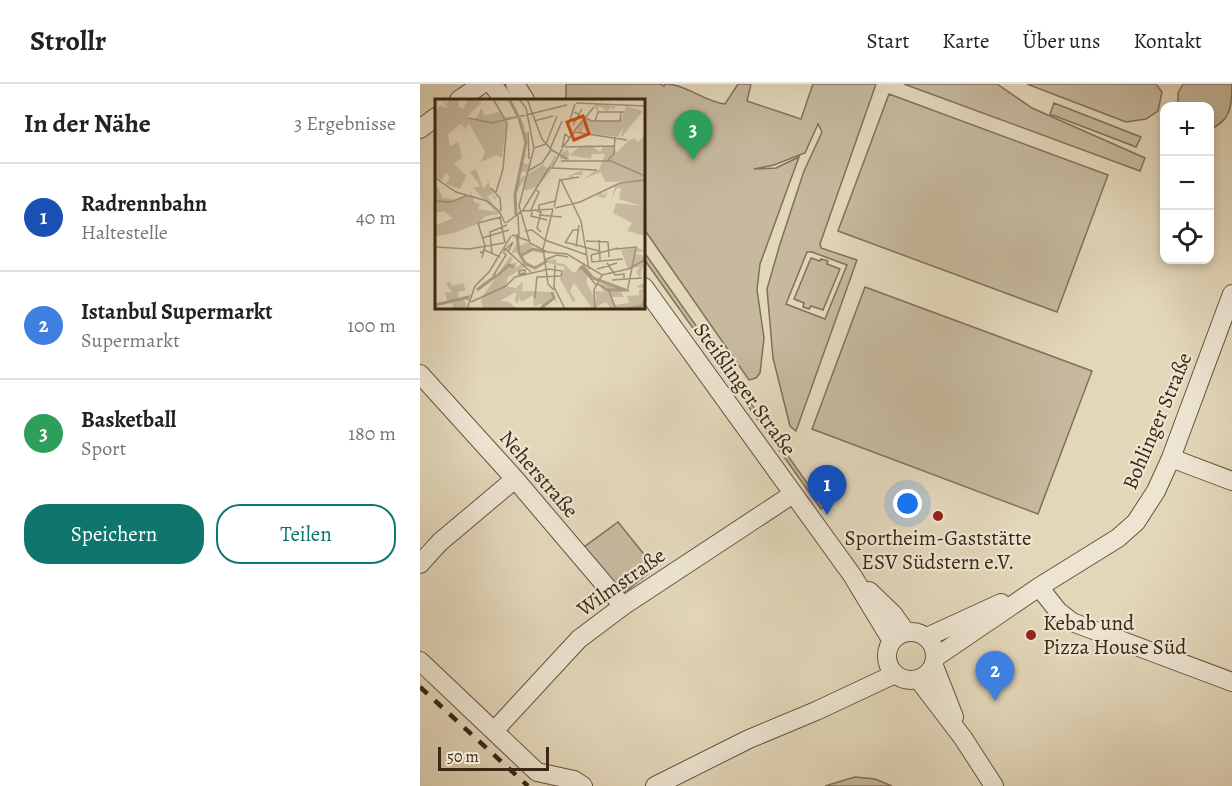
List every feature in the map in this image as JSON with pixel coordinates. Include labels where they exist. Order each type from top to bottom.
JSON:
[{"type":"street","points":[[460,99],[482,84]]},
{"type":"street","points":[[492,84],[503,99]]},
{"type":"street","points":[[515,84],[524,99]]},
{"type":"street","points":[[420,129],[435,118]]},
{"type":"street","name":"Steißlinger Straße","points":[[645,288],[899,637]]},
{"type":"street","name":"Bohlinger Straße","points":[[935,662],[1039,587],[1118,538],[1136,522],[1156,490],[1226,331],[1232,294]]},
{"type":"street","name":"Neherstraße","points":[[420,374],[515,479],[623,606]]},
{"type":"street","points":[[1171,458],[1232,481]]},
{"type":"street","points":[[420,564],[440,542],[515,479]]},
{"type":"street","name":"Wilmstraße","points":[[494,731],[579,639],[623,606],[793,494]]},
{"type":"street","points":[[1039,587],[1059,611],[1072,622],[1232,682]]},
{"type":"street","name":"Bohlinger Straße","points":[[927,637],[1039,587]]},
{"type":"street","points":[[935,662],[930,672],[918,680],[906,680],[891,667],[888,650],[899,637],[917,632],[927,637],[934,646],[935,662],[963,738]]},
{"type":"street","points":[[420,661],[537,772],[574,780],[583,786]]},
{"type":"street","points":[[655,786],[749,739],[816,711],[891,667]]},
{"type":"street","points":[[918,680],[963,738],[994,786]]},
{"type":"shaded area","points":[[566,84],[673,85],[717,103],[725,104],[738,84],[751,84],[747,101],[801,119],[813,84],[876,84],[820,244],[821,248],[857,260],[796,431],[790,426],[773,358],[767,289],[804,171],[822,132],[818,124],[805,153],[774,165],[754,169],[776,168],[799,157],[760,264],[757,290],[764,338],[760,373],[756,378],[749,380],[645,230],[645,99],[566,99]],"holes":[[[807,252],[847,265],[825,319],[786,304]]]},
{"type":"shaded area","points":[[904,84],[997,84],[1032,108],[1145,158],[1140,171]]},
{"type":"shaded area","points":[[1027,84],[1156,84],[1162,92],[1158,111],[1146,119],[1126,122]]},
{"type":"shaded area","points":[[1183,84],[1232,84],[1229,111],[1222,122],[1214,127],[1214,102],[1178,102],[1178,93]]},
{"type":"shaded area","points":[[889,94],[1108,175],[1057,312],[838,231]]},
{"type":"shaded area","points":[[1054,103],[1141,137],[1136,147],[1050,114]]},
{"type":"shaded area","points":[[645,253],[824,507],[821,509],[645,260]]},
{"type":"shaded area","points":[[811,258],[828,261],[827,264],[840,269],[823,310],[811,306],[809,309],[803,307],[804,303],[794,299]]},
{"type":"shaded area","points":[[865,287],[1092,371],[1038,514],[812,429]]},
{"type":"shaded area","points":[[618,522],[655,568],[619,597],[580,550]]},
{"type":"shaded area","points":[[855,777],[875,779],[892,786],[825,786]]},
{"type":"railway","points":[[420,687],[528,786]]},
{"type":"place","name":"Basketball","points":[[693,160]]},
{"type":"place","name":"Radrennbahn","points":[[827,515]]},
{"type":"place","name":"Sportheim-Gaststätte ESV Südstern e.V.","points":[[938,516]]},
{"type":"place","name":"Kebab und Pizza House Süd","points":[[1031,635]]},
{"type":"place","name":"Istanbul Supermarkt","points":[[995,701]]}]
